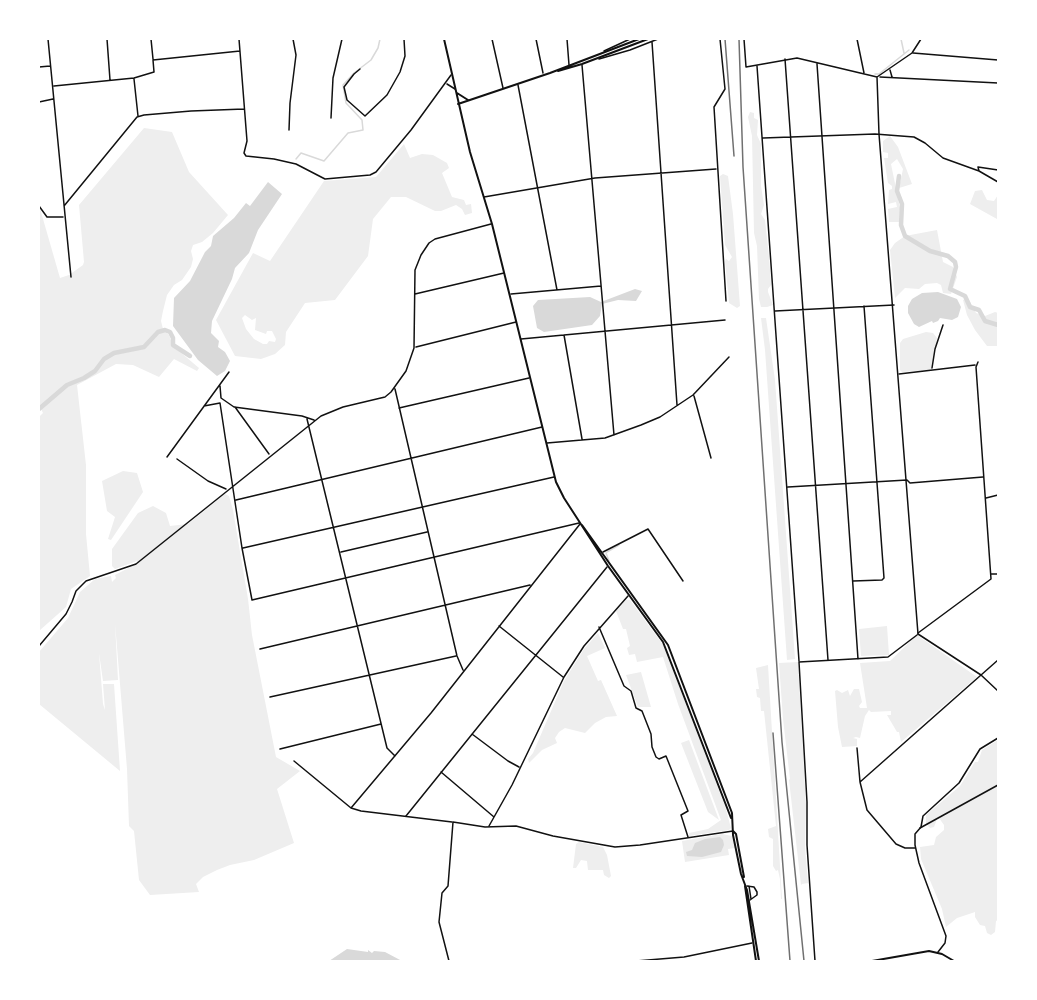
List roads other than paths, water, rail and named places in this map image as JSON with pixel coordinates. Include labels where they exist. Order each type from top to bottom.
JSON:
[{"type":"main road","points":[[444,39],[470,152],[505,273],[554,477],[564,498],[608,566],[665,646],[706,748]]},
{"type":"main road","points":[[550,73],[582,64],[590,58],[639,39]]},
{"type":"main road","points":[[458,104],[569,66],[595,60],[648,39]]},
{"type":"main road","points":[[455,90],[460,96],[470,100]]},
{"type":"main road","points":[[580,523],[586,528],[630,594],[666,640],[731,818],[733,831],[736,834],[750,900],[757,961]]},
{"type":"main road","points":[[747,886],[757,961]]},
{"type":"main road","points":[[872,961],[925,951],[937,952],[954,961]]},
{"type":"street","points":[[48,39],[71,277]]},
{"type":"street","points":[[107,39],[111,80]]},
{"type":"street","points":[[53,86],[134,78],[154,72],[151,39]]},
{"type":"street","points":[[239,39],[247,141],[244,153],[246,156],[296,164],[325,179],[370,175],[376,172],[392,155],[452,74]]},
{"type":"street","points":[[289,130],[296,55],[293,39]]},
{"type":"street","points":[[331,118],[333,81],[342,39]]},
{"type":"street","points":[[360,69],[344,87],[347,100],[365,116],[387,95],[400,72],[405,56],[404,39]]},
{"type":"street","points":[[492,39],[503,89]]},
{"type":"street","points":[[536,39],[544,75]]},
{"type":"street","points":[[567,39],[569,66]]},
{"type":"street","points":[[590,58],[630,39]]},
{"type":"street","points":[[595,60],[658,39]]},
{"type":"street","points":[[720,39],[724,89],[715,102],[714,108],[726,302]]},
{"type":"street","points":[[744,39],[746,67],[797,58],[879,77],[998,83]]},
{"type":"street","points":[[857,39],[864,74]]},
{"type":"street","points":[[879,77],[912,53],[921,39]]},
{"type":"street","points":[[618,40],[619,44]]},
{"type":"street","points":[[652,42],[677,405]]},
{"type":"street","points":[[153,60],[240,51]]},
{"type":"street","points":[[912,53],[998,60]]},
{"type":"street","points":[[785,59],[828,660]]},
{"type":"street","points":[[582,64],[614,435]]},
{"type":"street","points":[[817,64],[858,659]]},
{"type":"street","points":[[39,67],[51,66]]},
{"type":"street","points":[[757,66],[799,662],[807,803],[807,845],[816,961]]},
{"type":"street","points":[[890,69],[892,78]]},
{"type":"street","points":[[879,77],[879,134],[918,633]]},
{"type":"street","points":[[134,78],[139,117]]},
{"type":"street","points":[[446,84],[455,90]]},
{"type":"street","points":[[518,84],[557,290]]},
{"type":"street","points":[[39,102],[54,99]]},
{"type":"street","points":[[64,206],[123,133],[139,117],[191,111],[245,109]]},
{"type":"street","points":[[762,138],[822,134],[879,134],[914,137],[943,158],[979,171],[998,182]]},
{"type":"street","points":[[979,171],[978,167],[998,170]]},
{"type":"street","points":[[484,197],[592,179],[717,169]]},
{"type":"street","points":[[39,206],[47,217],[64,217]]},
{"type":"street","points":[[39,646],[66,614],[76,591],[83,584],[95,577],[130,567],[138,562],[310,424],[338,409],[385,397],[394,388],[408,366],[414,348],[416,267],[429,243],[492,224]]},
{"type":"street","points":[[415,294],[505,273]]},
{"type":"street","points":[[510,294],[601,286]]},
{"type":"street","points":[[774,311],[894,305]]},
{"type":"street","points":[[853,581],[884,578],[864,306]]},
{"type":"street","points":[[521,339],[726,320]]},
{"type":"street","points":[[414,348],[516,322]]},
{"type":"street","points":[[932,370],[935,349],[943,326]]},
{"type":"street","points":[[564,335],[583,440]]},
{"type":"street","points":[[546,443],[614,435],[651,421],[693,395],[729,357]]},
{"type":"street","points":[[799,662],[891,656],[991,579],[977,363],[899,374]]},
{"type":"street","points":[[167,457],[229,372]]},
{"type":"street","points":[[399,408],[530,378]]},
{"type":"street","points":[[220,386],[220,396],[223,401],[234,407],[315,421]]},
{"type":"street","points":[[394,388],[457,656],[464,671]]},
{"type":"street","points":[[693,395],[711,458]]},
{"type":"street","points":[[203,407],[223,401]]},
{"type":"street","points":[[220,403],[252,600],[580,523]]},
{"type":"street","points":[[234,407],[270,455]]},
{"type":"street","points":[[308,419],[387,748],[395,756]]},
{"type":"street","points":[[235,500],[542,427]]},
{"type":"street","points":[[177,459],[208,481],[227,490]]},
{"type":"street","points":[[242,548],[554,477]]},
{"type":"street","points":[[787,487],[907,480],[910,483],[984,477]]},
{"type":"street","points":[[985,498],[998,495]]},
{"type":"street","points":[[351,808],[464,671],[580,523]]},
{"type":"street","points":[[603,552],[648,529],[683,581]]},
{"type":"street","points":[[340,552],[428,532]]},
{"type":"street","points":[[405,816],[608,566]]},
{"type":"street","points":[[991,574],[998,574]]},
{"type":"street","points":[[260,649],[531,585]]},
{"type":"street","points":[[489,826],[564,677],[599,627],[628,596]]},
{"type":"street","points":[[499,626],[564,677]]},
{"type":"street","points":[[599,627],[624,686],[632,691],[636,708],[642,711],[651,734],[656,757],[659,759],[666,756],[688,811],[681,815],[688,838]]},
{"type":"street","points":[[918,633],[981,675],[998,691]]},
{"type":"street","points":[[270,697],[457,656]]},
{"type":"street","points":[[860,782],[998,660]]},
{"type":"street","points":[[280,749],[381,723]]},
{"type":"street","points":[[472,734],[520,768]]},
{"type":"street","points":[[920,828],[923,816],[959,783],[980,749],[988,742],[998,738]]},
{"type":"street","points":[[857,748],[860,782],[867,810],[896,844],[905,848],[915,848]]},
{"type":"street","points":[[294,761],[351,808],[361,811],[489,826],[516,826],[615,847],[733,831]]},
{"type":"street","points":[[441,772],[494,818]]},
{"type":"street","points":[[937,952],[945,943],[945,936],[936,905],[921,870],[915,848],[915,834],[920,828],[998,785]]},
{"type":"street","points":[[450,961],[439,922],[442,892],[448,886],[453,822]]},
{"type":"street","points":[[747,886],[756,888],[757,892],[757,895],[750,900]]},
{"type":"street","points":[[636,961],[684,957],[753,942]]},
{"type":"waterway","points":[[296,159],[301,153],[324,161],[348,133],[363,130],[362,120],[346,103],[343,85],[371,60],[380,39]]},
{"type":"waterway","points":[[901,39],[904,53]]},
{"type":"waterway","points":[[875,74],[879,74],[909,50]]},
{"type":"waterway","points":[[899,176],[897,191],[902,204],[901,225],[905,236],[930,251],[948,256],[955,262],[956,267],[950,289],[965,296],[970,307],[979,310],[985,321],[998,325]]},
{"type":"waterway","points":[[39,409],[67,385],[95,371],[104,359],[114,353],[144,347],[158,332],[165,330],[170,332],[173,345],[190,356]]},
{"type":"waterway","points":[[607,552],[619,545]]},
{"type":"waterway","points":[[606,553],[609,561]]},
{"type":"railway","points":[[725,39],[734,156]]},
{"type":"railway","points":[[739,39],[743,167],[782,742],[804,961]]},
{"type":"railway","points":[[773,733],[790,961]]}]
